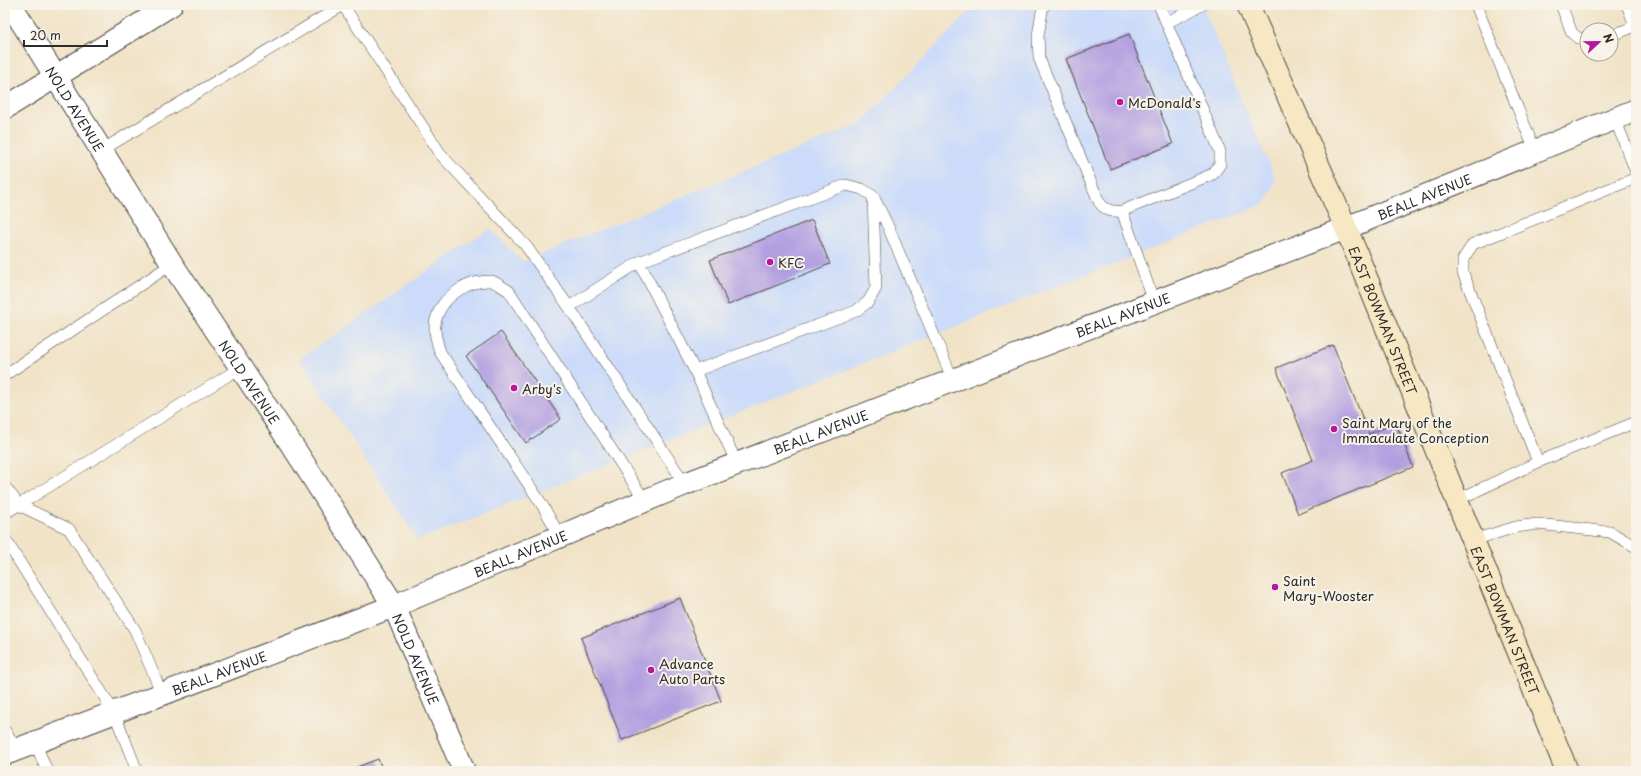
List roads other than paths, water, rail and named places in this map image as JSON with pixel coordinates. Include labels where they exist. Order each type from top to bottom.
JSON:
[{"type":"main road","name":"EAST BOWMAN STREET","points":[[1248,5],[1346,228],[1567,771]]},
{"type":"street","name":"NOLD AVENUE","points":[[12,5],[172,264],[301,459],[394,606],[464,771]]},
{"type":"street","points":[[5,108],[171,5]]},
{"type":"street","name":"BEALL AVENUE","points":[[19,749],[394,606],[685,484],[1346,228],[1636,110]]},
{"type":"lane","points":[[102,150],[343,5],[442,156],[526,246],[569,306],[685,484]]},
{"type":"lane","points":[[1043,5],[1038,36],[1040,58],[1099,202],[1105,209],[1113,212],[1122,211],[1213,174],[1220,164],[1220,151],[1159,5]]},
{"type":"lane","points":[[1166,23],[1202,5]]},
{"type":"lane","points":[[1476,5],[1535,151]]},
{"type":"lane","points":[[1561,5],[1572,33],[1579,38]]},
{"type":"lane","points":[[1619,33],[1636,27],[1626,5]]},
{"type":"lane","points":[[1615,119],[1636,172]]},
{"type":"lane","points":[[1538,462],[1463,273],[1463,258],[1473,244],[1636,178]]},
{"type":"lane","points":[[569,306],[639,262],[846,186],[862,189],[874,196],[890,229],[953,380]]},
{"type":"lane","points":[[695,371],[856,311],[868,302],[876,288],[874,196]]},
{"type":"lane","points":[[1122,211],[1154,302]]},
{"type":"lane","points":[[639,262],[695,371],[738,464]]},
{"type":"lane","points":[[5,375],[172,264]]},
{"type":"lane","points":[[560,536],[541,503],[440,352],[435,333],[436,316],[446,300],[468,284],[492,281],[509,291],[645,501]]},
{"type":"lane","points":[[5,512],[19,505],[240,368]]},
{"type":"lane","points":[[1457,500],[1538,462],[1636,422]]},
{"type":"lane","points":[[5,487],[19,505],[69,529],[136,630],[162,694]]},
{"type":"lane","points":[[1474,540],[1516,526],[1537,524],[1570,526],[1610,532],[1636,547]]},
{"type":"lane","points":[[5,538],[8,552],[114,712],[137,771]]},
{"type":"lane","points":[[5,731],[19,749],[47,771]]},
{"type":"place","name":"McDonald's","points":[[1120,102]]},
{"type":"place","name":"KFC","points":[[770,262]]},
{"type":"place","name":"Arby's","points":[[514,388]]},
{"type":"place","name":"Saint Mary of the Immaculate Conception","points":[[1334,429]]},
{"type":"place","name":"Saint Mary-Wooster","points":[[1275,587]]},
{"type":"place","name":"Advance Auto Parts","points":[[651,670]]}]
